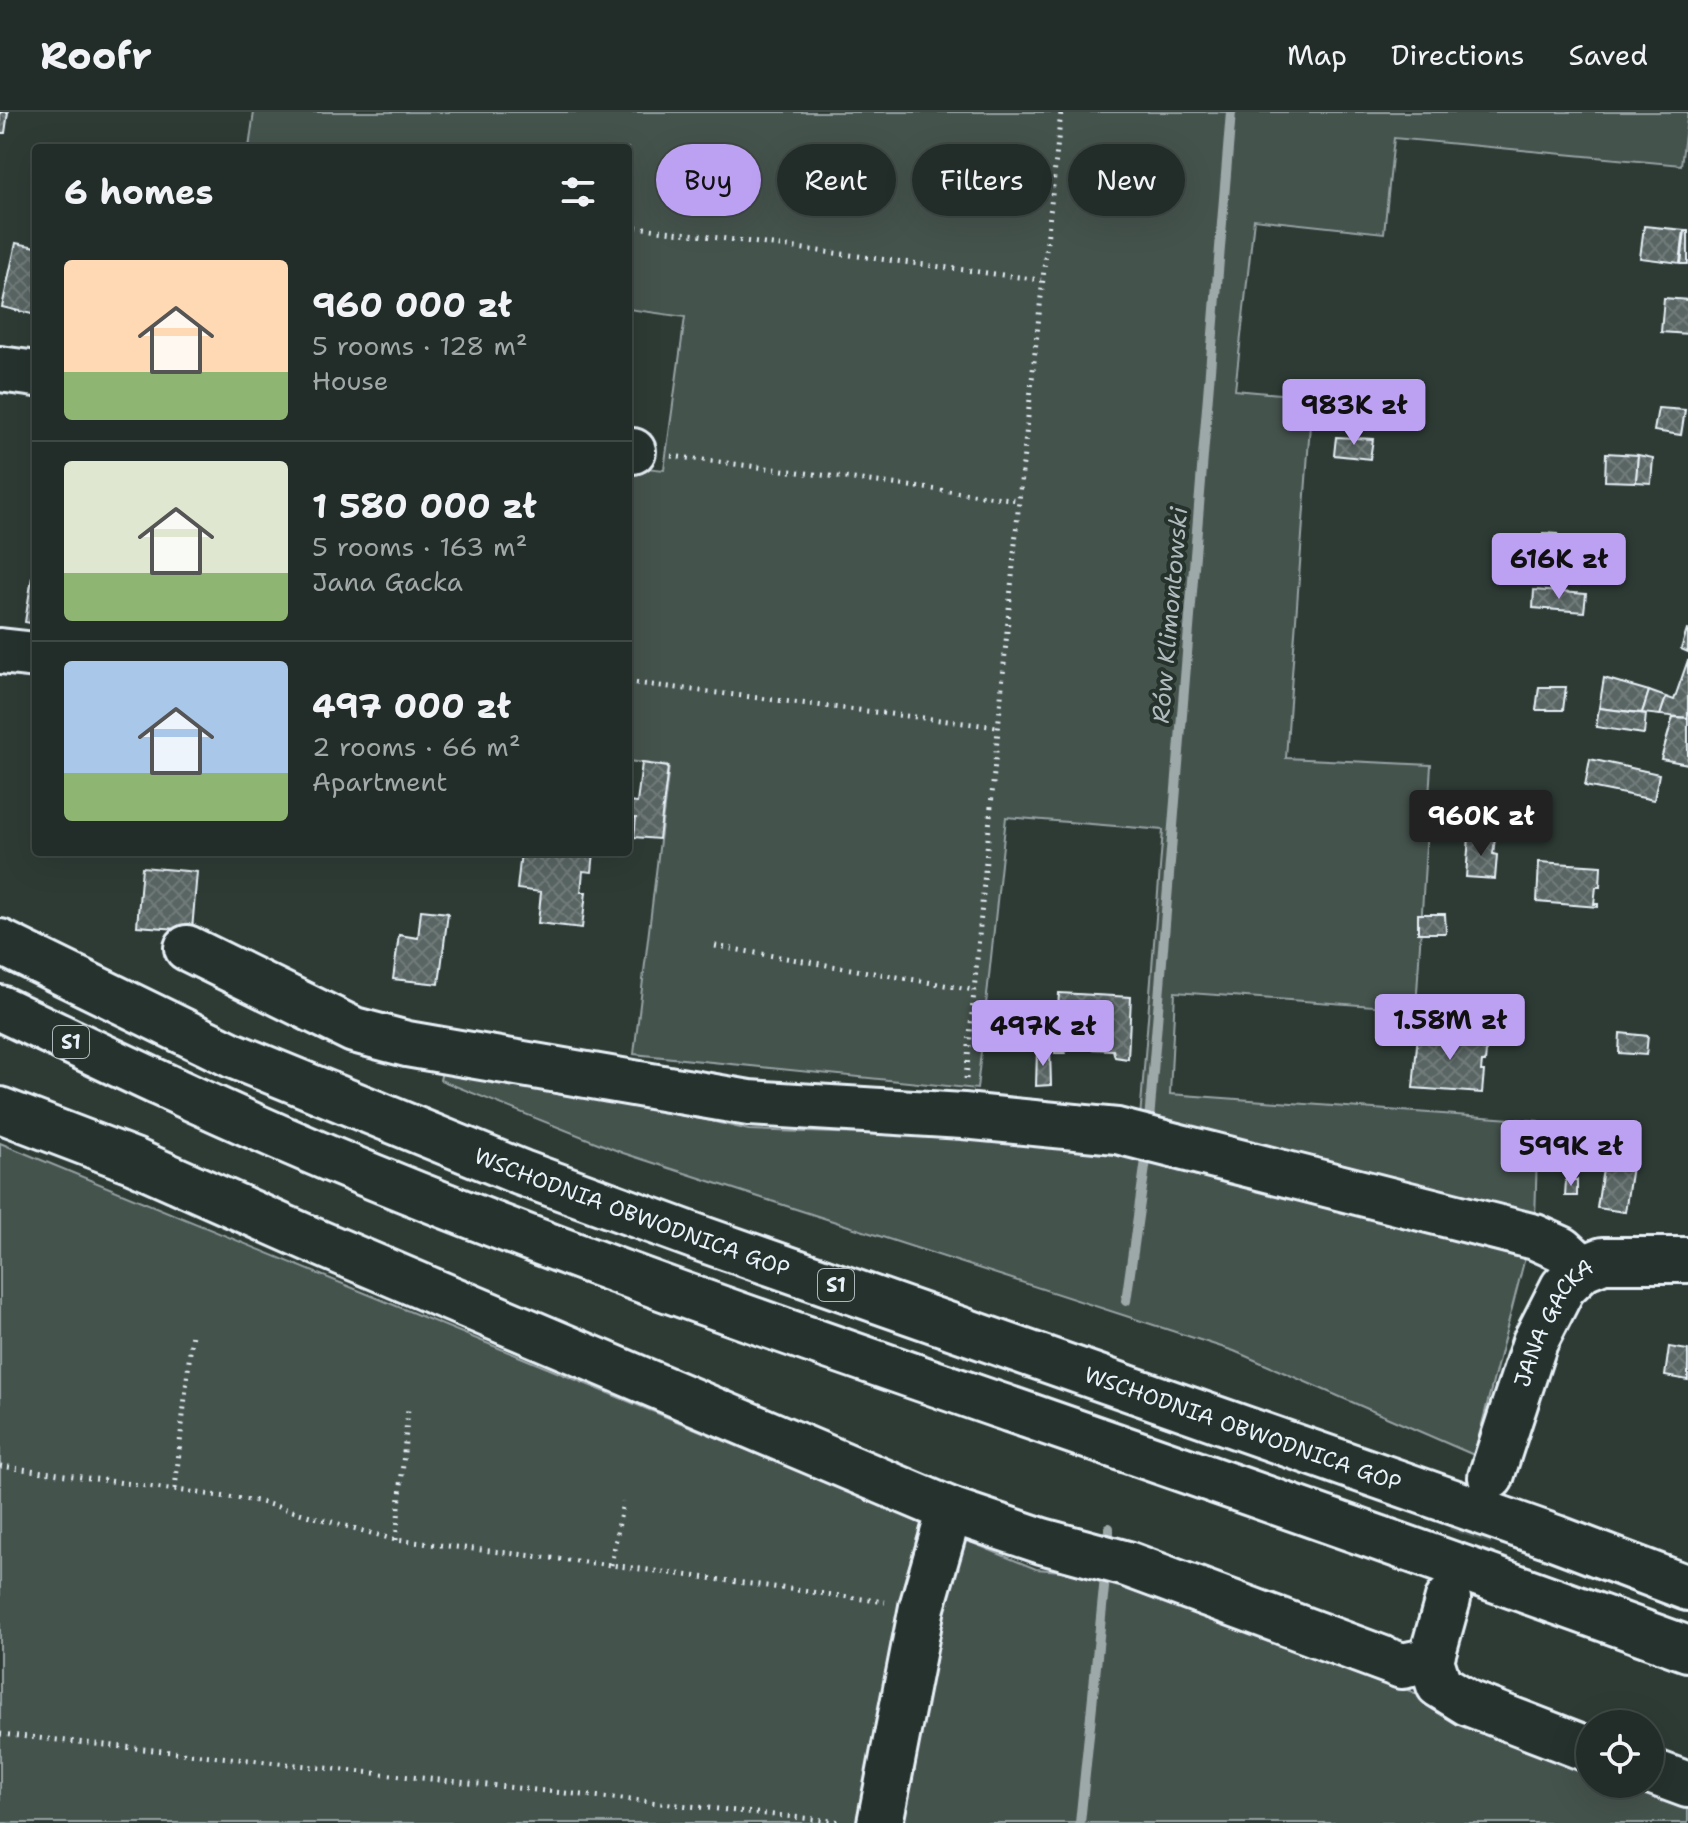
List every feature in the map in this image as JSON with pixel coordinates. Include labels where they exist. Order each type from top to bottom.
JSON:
[{"type":"main road","points":[[0,369],[32,373]]},
{"type":"main road","points":[[0,651],[32,655]]},
{"type":"main road","name":"WSCHODNIA OBWODNICA GOP","points":[[0,942],[232,1055],[522,1173],[1556,1538],[1688,1588]]},
{"type":"main road","points":[[187,948],[354,1030],[407,1044],[749,1103],[963,1116],[1117,1131],[1535,1237],[1562,1249],[1583,1268]]},
{"type":"main road","name":"S1","points":[[0,1008],[142,1076],[330,1159],[510,1230],[758,1322],[1420,1552],[1688,1649]]},
{"type":"main road","points":[[0,1110],[134,1161],[310,1239],[950,1510],[1042,1541],[1127,1564],[1402,1666],[1431,1660]]},
{"type":"main road","name":"JANA GACKA","points":[[1491,1477],[1535,1342],[1563,1287],[1583,1268],[1603,1260],[1688,1260]]},
{"type":"main road","points":[[880,1823],[922,1607],[950,1510]]},
{"type":"main road","points":[[1448,1599],[1431,1660],[1439,1685],[1468,1703],[1576,1745]]},
{"type":"main road","points":[[1664,1776],[1688,1785]]},
{"type":"path","points":[[963,1116],[1019,500],[1061,112]]},
{"type":"path","points":[[632,227],[1041,280]]},
{"type":"path","points":[[632,451],[1019,500]]},
{"type":"path","points":[[632,682],[997,727]]},
{"type":"path","points":[[715,946],[974,990]]},
{"type":"path","points":[[175,1489],[192,1333]]},
{"type":"path","points":[[396,1540],[408,1409]]},
{"type":"path","points":[[0,1466],[257,1501],[396,1540],[922,1607]]},
{"type":"path","points":[[611,1565],[623,1502]]},
{"type":"path","points":[[0,1734],[849,1823]]},
{"type":"shaded area","points":[[254,112],[1688,112],[1681,165],[1394,138],[1384,233],[1254,219],[1235,390],[1312,397],[1286,758],[1431,765],[1416,1009],[1175,992],[1170,1094],[1538,1121],[1535,1219],[1474,1455],[1234,1351],[623,1153],[440,1080],[445,1059],[749,1130],[1138,1143],[1163,830],[1006,817],[977,1089],[634,1054],[669,766],[632,761],[632,466],[664,470],[685,317],[632,310],[632,144],[250,144]]},
{"type":"shaded area","points":[[0,1143],[1036,1569],[1126,1576],[1576,1758],[1576,1798],[1664,1798],[1664,1793],[1688,1803],[1688,1823],[0,1823]]},
{"type":"building","points":[[0,112],[8,112],[5,133],[0,133]]},
{"type":"building","points":[[1644,226],[1684,230],[1680,263],[1640,258]]},
{"type":"building","points":[[1685,231],[1688,231],[1688,264],[1681,264]]},
{"type":"building","points":[[16,243],[32,246],[32,314],[2,307]]},
{"type":"building","points":[[1664,298],[1688,300],[1688,334],[1661,332]]},
{"type":"building","points":[[1658,408],[1685,410],[1681,435],[1654,431]]},
{"type":"building","points":[[1336,437],[1373,439],[1370,459],[1334,455]]},
{"type":"building","points":[[1606,453],[1638,455],[1636,482],[1605,481]]},
{"type":"building","points":[[1638,455],[1653,458],[1651,483],[1636,482]]},
{"type":"building","points":[[1543,533],[1558,534],[1558,546],[1543,545]]},
{"type":"building","points":[[32,577],[32,623],[25,622]]},
{"type":"building","points":[[1534,590],[1586,594],[1584,612],[1533,608]]},
{"type":"building","points":[[1688,630],[1688,652],[1681,649]]},
{"type":"building","points":[[1688,660],[1688,718],[1660,715],[1666,697],[1674,700]]},
{"type":"building","points":[[1604,678],[1649,691],[1642,713],[1599,708]]},
{"type":"building","points":[[1539,687],[1566,687],[1563,710],[1536,710]]},
{"type":"building","points":[[1649,691],[1666,697],[1660,715],[1642,713]]},
{"type":"building","points":[[1599,708],[1646,714],[1644,734],[1596,727]]},
{"type":"building","points":[[1673,717],[1688,718],[1688,764],[1661,759]]},
{"type":"building","points":[[1590,759],[1659,774],[1654,800],[1585,786]]},
{"type":"building","points":[[642,763],[668,767],[659,839],[634,837],[636,818],[632,818],[632,802],[637,803]]},
{"type":"building","points":[[1469,836],[1495,838],[1495,879],[1466,877]]},
{"type":"building","points":[[521,856],[594,856],[592,872],[583,871],[581,892],[586,892],[582,928],[538,923],[541,892],[517,889]]},
{"type":"building","points":[[1539,862],[1601,866],[1600,887],[1596,887],[1594,904],[1598,907],[1537,902]]},
{"type":"building","points":[[142,867],[197,872],[192,930],[137,926]]},
{"type":"building","points":[[421,910],[448,913],[439,984],[393,979],[399,935],[418,938]]},
{"type":"building","points":[[1418,914],[1445,914],[1446,933],[1418,933]]},
{"type":"building","points":[[1059,993],[1131,997],[1128,1059],[1115,1057],[1113,1050],[1067,1048],[1065,1053],[1055,1053]]},
{"type":"building","points":[[1458,1030],[1476,1032],[1475,1040],[1487,1041],[1481,1071],[1484,1071],[1482,1093],[1413,1088],[1418,1034],[1430,1036],[1435,1031],[1457,1038]]},
{"type":"building","points":[[1620,1033],[1648,1036],[1646,1055],[1619,1053]]},
{"type":"building","points":[[1037,1050],[1050,1050],[1051,1085],[1036,1086]]},
{"type":"building","points":[[1610,1123],[1638,1127],[1625,1212],[1597,1208]]},
{"type":"building","points":[[1566,1180],[1577,1180],[1577,1196],[1565,1196]]},
{"type":"building","points":[[1669,1347],[1688,1350],[1688,1380],[1665,1376]]},
{"type":"waterway","name":"Rów Klimontowski","points":[[1149,1121],[1231,112]]},
{"type":"waterway","name":"Rów Klimontowski","points":[[1126,1301],[1147,1153]]},
{"type":"waterway","name":"Rów Klimontowski","points":[[1109,1528],[1109,1541]]},
{"type":"waterway","name":"Rów Klimontowski","points":[[1080,1823],[1105,1578]]},
{"type":"tunnel","points":[[1448,1599],[1491,1477]]}]
